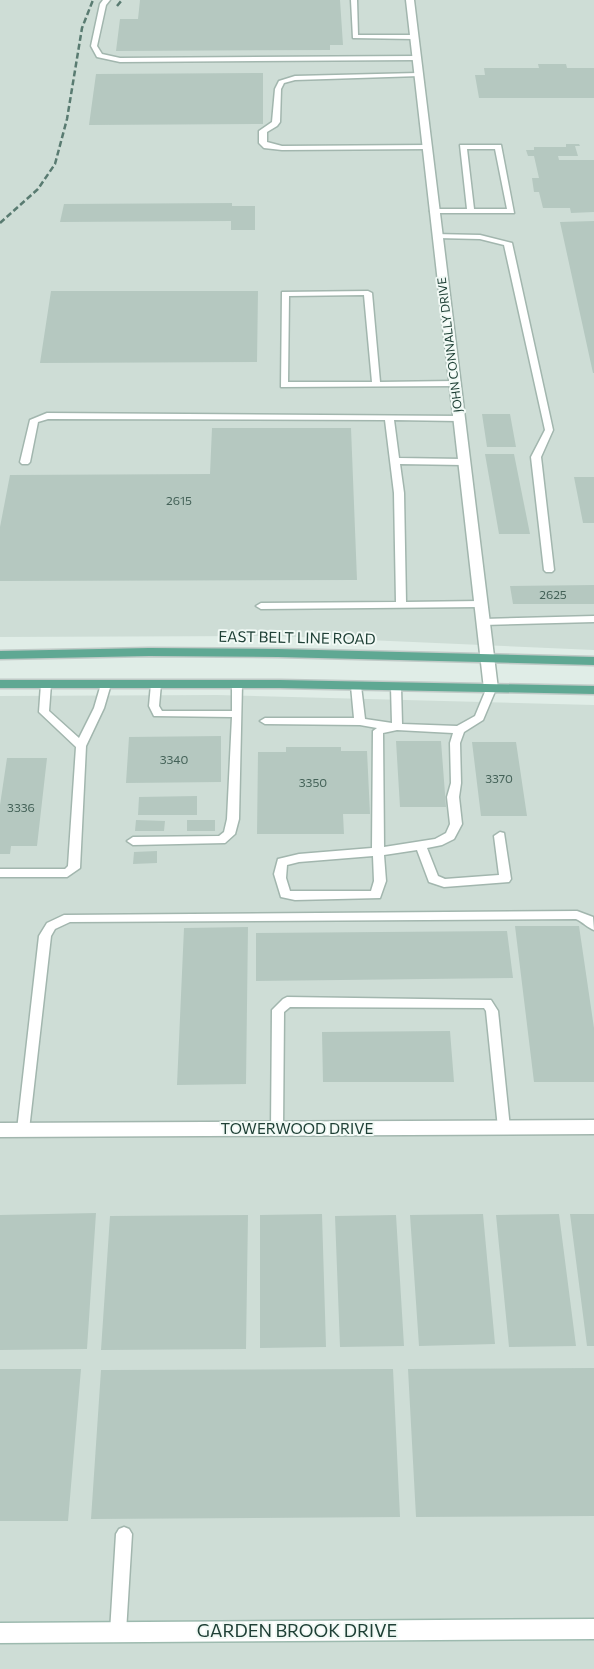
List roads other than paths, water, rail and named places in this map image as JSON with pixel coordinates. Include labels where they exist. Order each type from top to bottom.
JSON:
[{"type":"main road","name":"EAST BELT LINE ROAD","points":[[0,655],[148,652],[278,653],[594,661]]},
{"type":"main road","points":[[0,684],[237,684],[594,690]]},
{"type":"street","name":"JOHN CONNALLY DRIVE","points":[[410,0],[491,689]]},
{"type":"street","name":"TOWERWOOD DRIVE","points":[[0,1130],[594,1128]]},
{"type":"street","name":"GARDEN BROOK DRIVE","points":[[0,1633],[594,1629]]},
{"type":"lane","points":[[108,0],[103,4],[94,46],[99,56],[120,60],[416,58]]},
{"type":"lane","points":[[354,0],[354,37],[414,37]]},
{"type":"lane","points":[[418,75],[295,78],[281,82],[278,89],[276,122],[275,125],[263,131],[263,143],[267,146],[282,148],[427,148]]},
{"type":"lane","points":[[434,211],[472,211],[511,211],[498,146],[463,147],[472,211]]},
{"type":"lane","points":[[437,236],[480,238],[508,243],[549,430],[536,457],[549,570]]},
{"type":"lane","points":[[376,384],[368,293],[285,294],[284,385],[454,384]]},
{"type":"lane","points":[[25,462],[34,420],[46,416],[458,418]]},
{"type":"lane","points":[[389,417],[399,493],[401,604]]},
{"type":"lane","points":[[395,462],[463,462]]},
{"type":"lane","points":[[261,606],[480,604]]},
{"type":"lane","points":[[483,622],[594,619]]},
{"type":"lane","points":[[46,684],[44,712],[81,746]]},
{"type":"lane","points":[[0,873],[67,873],[74,868],[81,746],[99,708],[106,684]]},
{"type":"lane","points":[[156,684],[154,706],[158,714],[237,714]]},
{"type":"lane","points":[[133,841],[221,840],[229,834],[233,819],[237,684]]},
{"type":"lane","points":[[356,686],[360,722]]},
{"type":"lane","points":[[396,687],[397,727]]},
{"type":"lane","points":[[265,721],[360,722],[397,727],[459,730],[479,718],[491,689]]},
{"type":"lane","points":[[397,727],[378,732],[378,852],[380,881],[376,895],[295,896],[285,894],[281,884],[280,869],[282,862],[299,858],[354,856],[378,852],[421,846],[450,836],[456,824],[453,797],[456,782],[455,744],[459,730]]},
{"type":"lane","points":[[421,846],[433,878],[444,883],[505,879],[500,836]]},
{"type":"lane","points":[[23,1130],[45,936],[51,926],[68,918],[577,915],[589,920],[594,926]]},
{"type":"lane","points":[[277,1129],[278,1010],[287,1002],[487,1003],[492,1011],[504,1128]]},
{"type":"lane","points":[[118,1632],[124,1534]]},
{"type":"railway","points":[[0,223],[38,189],[55,164],[67,119],[82,28],[93,0]]},
{"type":"railway","points":[[117,6],[122,0]]}]
